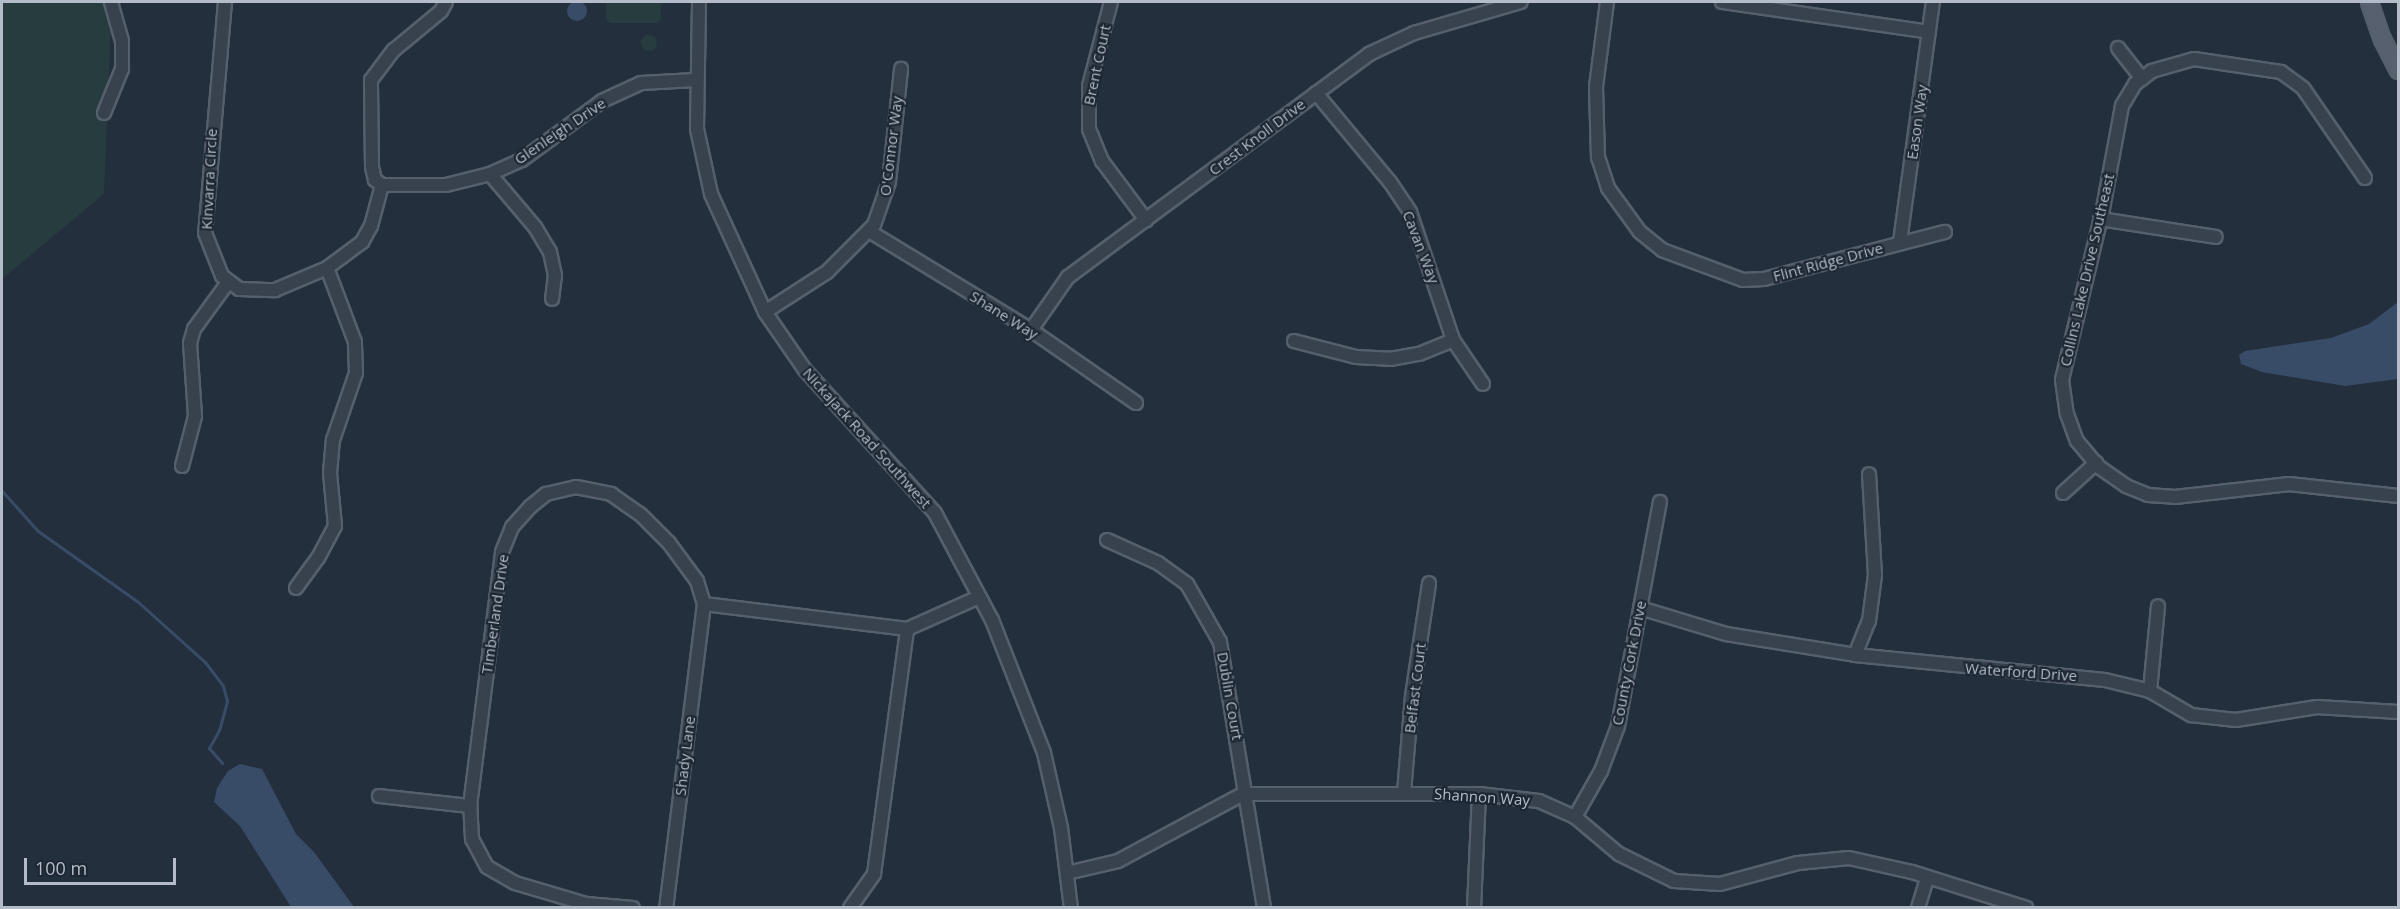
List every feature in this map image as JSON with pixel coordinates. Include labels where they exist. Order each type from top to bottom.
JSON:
[{"type":"main road","points":[[2369,2],[2382,39],[2398,70]]},
{"type":"street","points":[[104,112],[122,69],[122,41],[111,2]]},
{"type":"street","name":"Kinvarra Circle","points":[[225,2],[205,233],[211,255],[229,281]]},
{"type":"street","points":[[182,466],[195,416],[190,344],[194,329],[229,281],[239,289],[275,290],[327,268],[362,242],[371,226],[382,185],[375,180],[372,167],[371,80],[394,50],[441,11],[446,2]]},
{"type":"street","name":"Nickajack Road Southwest","points":[[699,2],[695,80],[697,129],[711,194],[765,312],[805,370],[935,513],[992,620],[1044,753],[1067,873],[1071,908]]},
{"type":"street","name":"Brent Court","points":[[1111,2],[1089,86],[1089,129],[1102,161],[1146,220]]},
{"type":"street","name":"Crest Knoll Drive","points":[[1031,330],[1068,278],[1369,54],[1414,33],[1521,2]]},
{"type":"street","name":"Flint Ridge Drive","points":[[1607,2],[1596,87],[1598,157],[1608,188],[1640,232],[1662,250],[1743,280],[1764,279],[1945,232]]},
{"type":"street","points":[[1722,2],[1929,32]]},
{"type":"street","name":"Eason Way","points":[[1900,242],[1933,2]]},
{"type":"street","points":[[2118,48],[2142,78]]},
{"type":"street","name":"Collins Lake Drive Southeast","points":[[2365,178],[2303,88],[2281,72],[2194,59],[2172,63],[2142,78],[2122,106],[2100,219],[2062,380],[2067,414],[2077,441],[2096,463],[2126,486],[2148,495],[2175,497],[2289,484],[2398,496]]},
{"type":"street","name":"O'Connor Way","points":[[765,312],[827,272],[869,231],[883,206],[889,182],[901,69]]},
{"type":"street","name":"Glenleigh Drive","points":[[382,185],[446,185],[490,174],[522,160],[602,101],[641,83],[695,80]]},
{"type":"street","name":"Cavan Way","points":[[1316,93],[1390,182],[1410,212],[1453,340],[1483,384]]},
{"type":"street","points":[[490,174],[535,227],[550,252],[555,275],[552,299]]},
{"type":"street","points":[[2100,219],[2216,237]]},
{"type":"street","name":"Shane Way","points":[[869,231],[1031,330],[1136,403]]},
{"type":"street","points":[[296,588],[318,558],[335,526],[330,473],[333,440],[357,366],[355,342],[327,268]]},
{"type":"street","points":[[1294,341],[1356,357],[1390,359],[1419,354],[1453,340]]},
{"type":"street","points":[[2063,493],[2096,463]]},
{"type":"street","points":[[1856,655],[1869,621],[1875,575],[1869,474]]},
{"type":"street","name":"Timberland Drive","points":[[633,908],[554,897],[497,874],[475,850],[470,806],[502,552],[512,527],[530,507],[546,494],[576,487],[610,494],[640,514],[669,543],[698,581],[704,604]]},
{"type":"street","name":"County Cork Drive","points":[[1575,817],[1601,771],[1618,726],[1660,502]]},
{"type":"street","name":"Dublin Court","points":[[1107,540],[1158,563],[1187,584],[1207,614],[1226,659],[1243,794],[1264,908]]},
{"type":"street","name":"Belfast Court","points":[[1404,793],[1412,696],[1430,583]]},
{"type":"street","points":[[704,604],[907,629],[979,597]]},
{"type":"street","name":"Shady Lane","points":[[666,908],[704,604]]},
{"type":"street","points":[[2150,691],[2158,606]]},
{"type":"street","name":"Waterford Drive","points":[[1640,608],[1726,634],[1856,655],[1971,668],[2060,673],[2150,691],[2191,716],[2218,719],[2260,717],[2317,707],[2398,712]]},
{"type":"street","points":[[850,908],[874,874],[907,629]]},
{"type":"street","name":"Shannon Way","points":[[1067,873],[1118,861],[1243,794],[1479,794],[1539,801],[1575,817],[1619,854],[1674,881],[1695,885],[1720,884],[1798,863],[1849,858],[1912,872],[1927,879],[2026,908]]},
{"type":"street","points":[[1474,908],[1479,794]]},
{"type":"street","points":[[379,796],[470,806]]},
{"type":"street","points":[[1918,908],[1927,879]]},
{"type":"green space","points":[[2,2],[112,2],[104,194],[2,279]]},
{"type":"green space","points":[[606,2],[661,2],[661,19],[658,23],[610,23],[606,19]]},
{"type":"green space","points":[[646,35],[652,35],[657,43],[655,49],[646,51],[641,46],[641,40]]},
{"type":"water","points":[[577,1],[584,4],[587,11],[584,18],[577,21],[570,18],[567,11],[570,4]]},
{"type":"water","points":[[2398,302],[2398,379],[2345,386],[2262,372],[2241,364],[2239,355],[2245,351],[2331,338],[2369,324]]},
{"type":"water","points":[[240,764],[262,769],[296,834],[314,852],[354,907],[291,907],[240,826],[214,802],[217,788],[228,771]]},
{"type":"waterway","points":[[2,491],[38,531],[137,601],[205,662],[223,686],[227,701],[219,730],[209,748],[222,763]]}]
